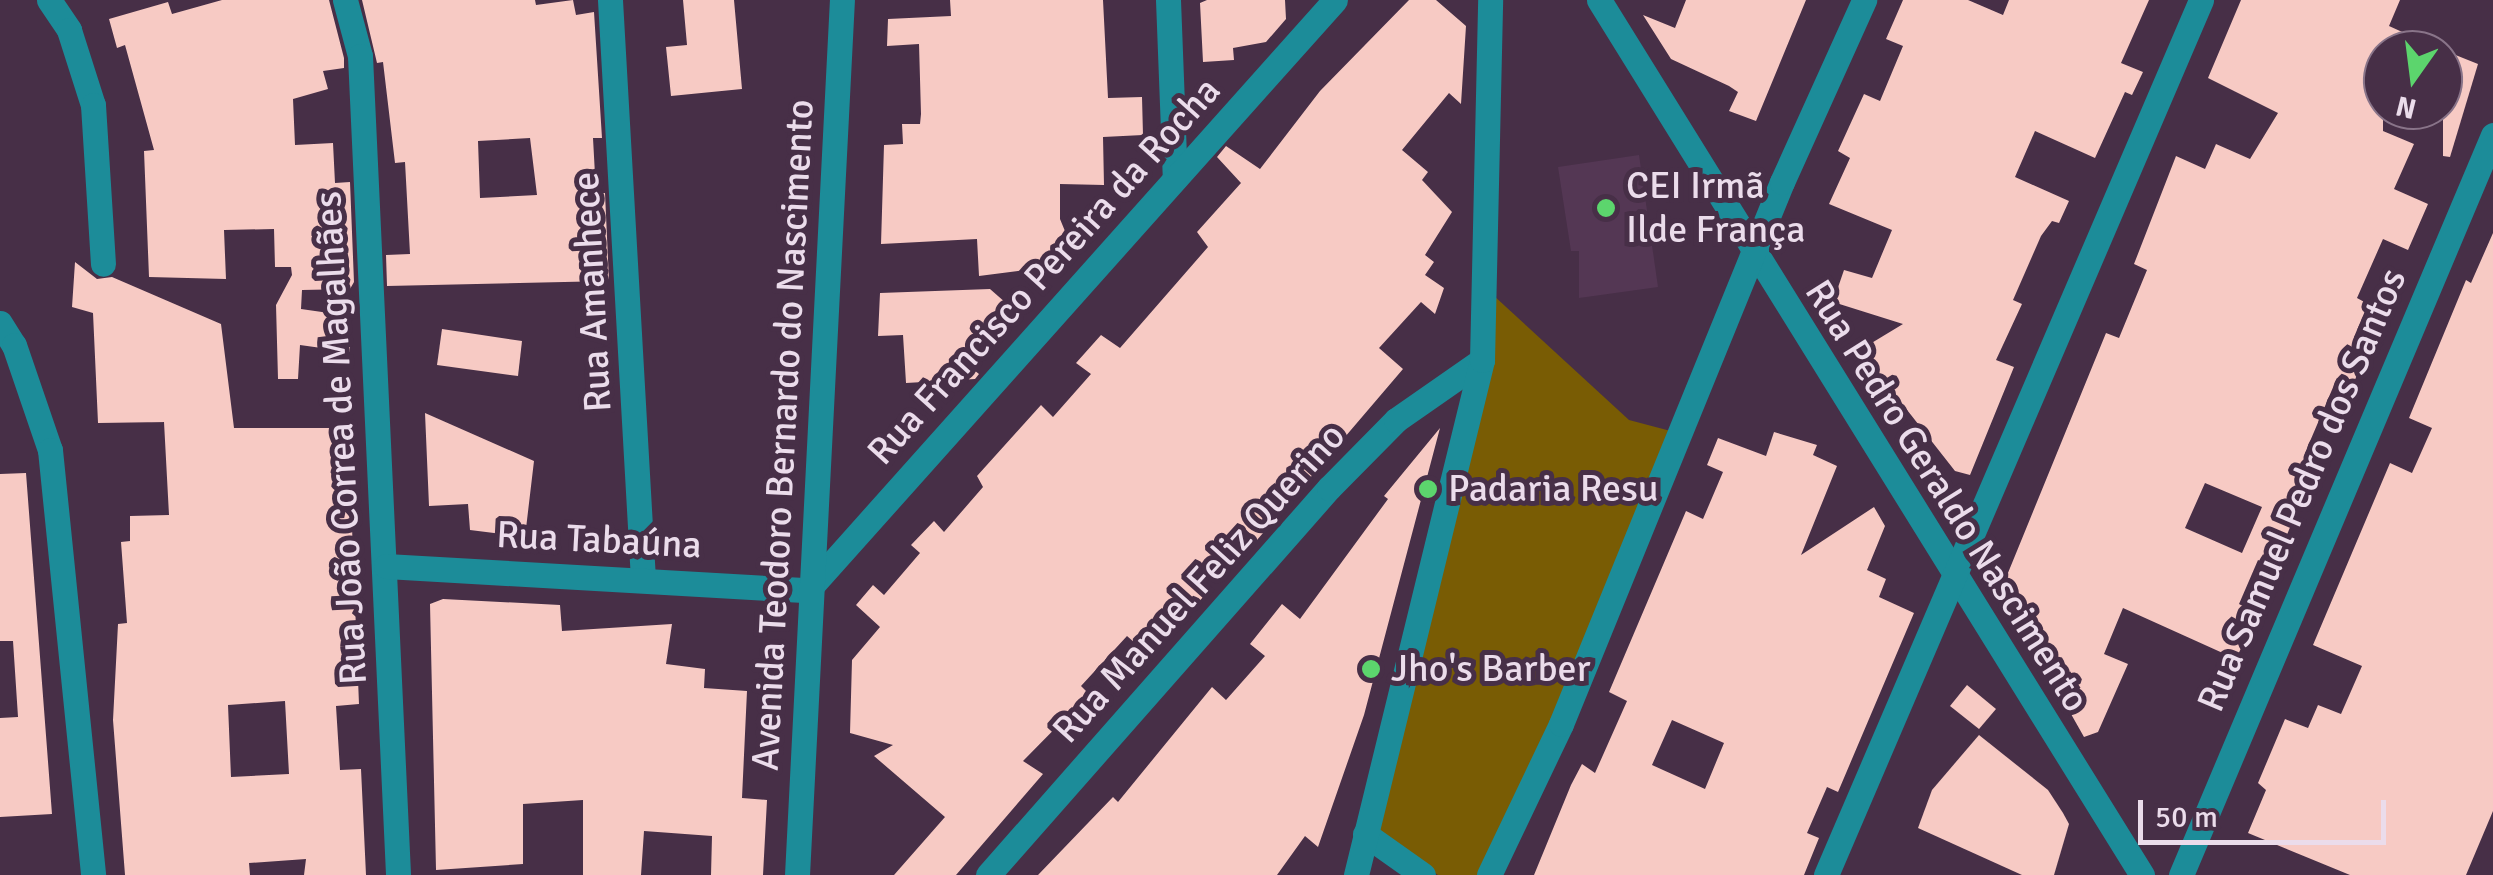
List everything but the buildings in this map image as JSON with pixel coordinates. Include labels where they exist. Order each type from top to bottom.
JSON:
[{"type":"street","points":[[48,0],[69,30],[93,105],[104,264]]},
{"type":"street","name":"Rua João Correa de Magalhães","points":[[344,0],[360,56],[398,875]]},
{"type":"street","name":"Rua Amanhece","points":[[610,0],[644,580]]},
{"type":"street","name":"Avenida Teodoro Bernardo do Nascimento","points":[[797,875],[808,590],[840,122],[842,0]]},
{"type":"street","points":[[1168,0],[1176,179]]},
{"type":"street","name":"Rua Francisco Pereira da Rocha","points":[[808,590],[1335,0]]},
{"type":"street","points":[[1356,875],[1482,360],[1490,0]]},
{"type":"street","name":"Rua Pedro Geraldo Nascimento","points":[[1599,0],[1752,254],[2142,875]]},
{"type":"street","points":[[1489,875],[1562,724],[1752,254],[1864,0]]},
{"type":"street","points":[[1826,875],[1952,572],[2201,0]]},
{"type":"street","name":"Rua Samuel Pedro dos Santos","points":[[2180,875],[2493,135]]},
{"type":"street","points":[[0,323],[50,450],[93,875]]},
{"type":"street","name":"Rua Manuel Feliz Querino","points":[[988,875],[1329,488],[1396,420],[1482,360]]},
{"type":"street","name":"Rua Tabaúna","points":[[386,566],[808,590]]},
{"type":"street","points":[[1366,834],[1423,875]]},
{"type":"shaded area","name":"CEI Irmã Ilde França","points":[[1639,155],[1658,287],[1579,298],[1579,251],[1571,251],[1558,167]]},
{"type":"shaded area","points":[[1493,295],[1629,420],[1682,434],[1489,875],[1438,875],[1372,829]]},
{"type":"place","name":"CEI Irmã Ilde França","points":[[1606,208]]},
{"type":"place","name":"Padaria Resu","points":[[1428,489]]},
{"type":"place","name":"Jho's Barber","points":[[1371,669]]}]
